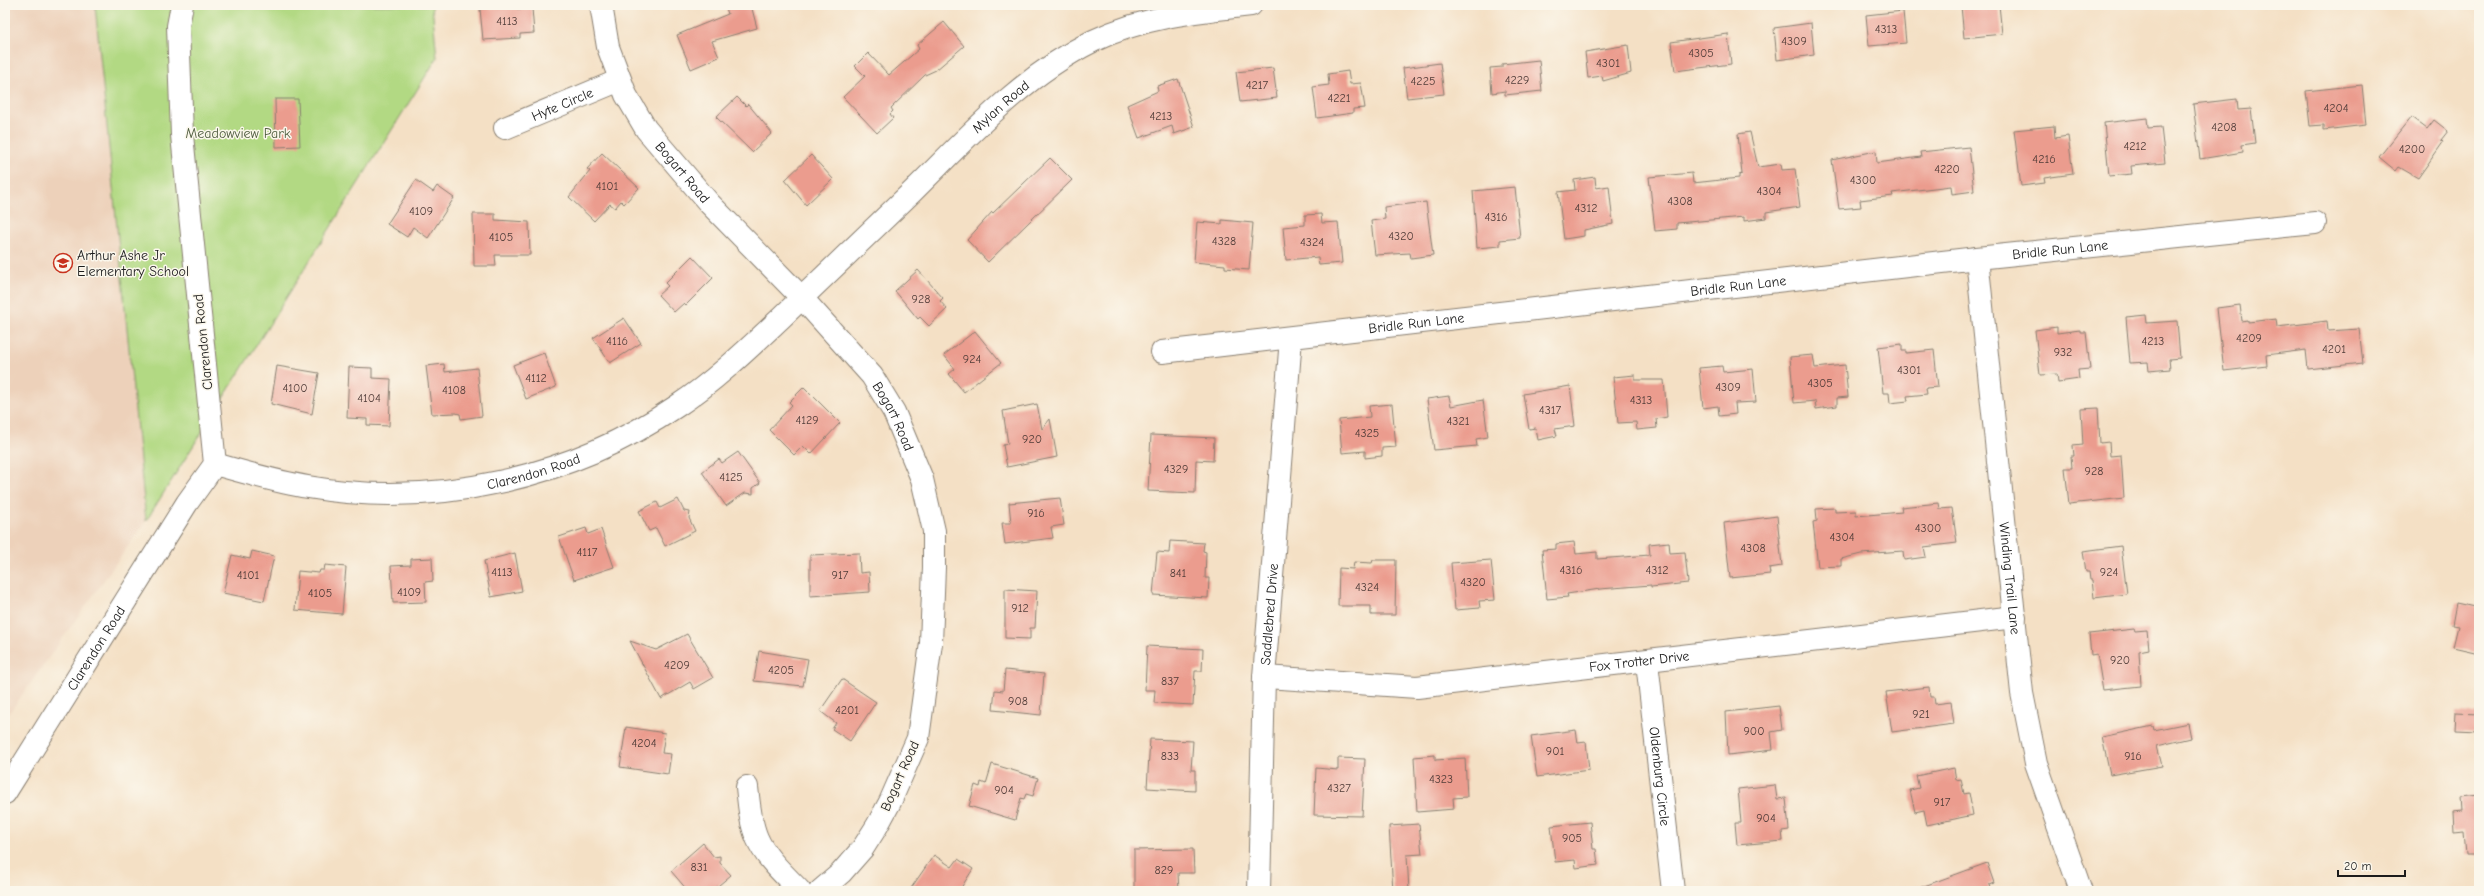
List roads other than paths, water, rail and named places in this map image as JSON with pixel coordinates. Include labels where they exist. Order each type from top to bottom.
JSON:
[{"type":"street","name":"Clarendon Road","points":[[5,793],[187,503],[215,464],[182,135],[178,26],[182,5]]},
{"type":"street","name":"Bogart Road","points":[[601,5],[608,47],[620,80],[642,122],[663,151],[709,203],[802,298],[872,376],[894,412],[922,479],[934,531],[931,643],[918,738],[890,802],[863,848],[841,873],[820,891]]},
{"type":"street","name":"Mylan Road","points":[[802,298],[1001,105],[1064,57],[1094,40],[1135,24],[1186,12],[1251,5]]},
{"type":"street","name":"Hyte Circle","points":[[505,128],[620,80]]},
{"type":"street","name":"Bridle Run Lane","points":[[1162,352],[1977,258],[2315,223]]},
{"type":"street","name":"Winding Trail Lane","points":[[1977,258],[2022,693],[2036,763],[2081,891]]},
{"type":"street","name":"Clarendon Road","points":[[215,464],[310,488],[400,493],[448,491],[507,481],[557,467],[621,440],[678,406],[745,352],[802,298]]},
{"type":"street","name":"Saddlebred Drive","points":[[1259,891],[1264,677],[1290,338]]},
{"type":"street","name":"Fox Trotter Drive","points":[[1264,677],[1417,687],[1647,662],[2015,617]]},
{"type":"street","name":"Oldenburg Circle","points":[[1647,662],[1673,891]]},
{"type":"street","points":[[746,787],[752,823],[757,839],[767,855],[800,891]]},
{"type":"place","name":"Arthur Ashe Jr Elementary School","points":[[63,263]]},
{"type":"park label","name":"Meadowview Park","points":[[238,133]]}]
